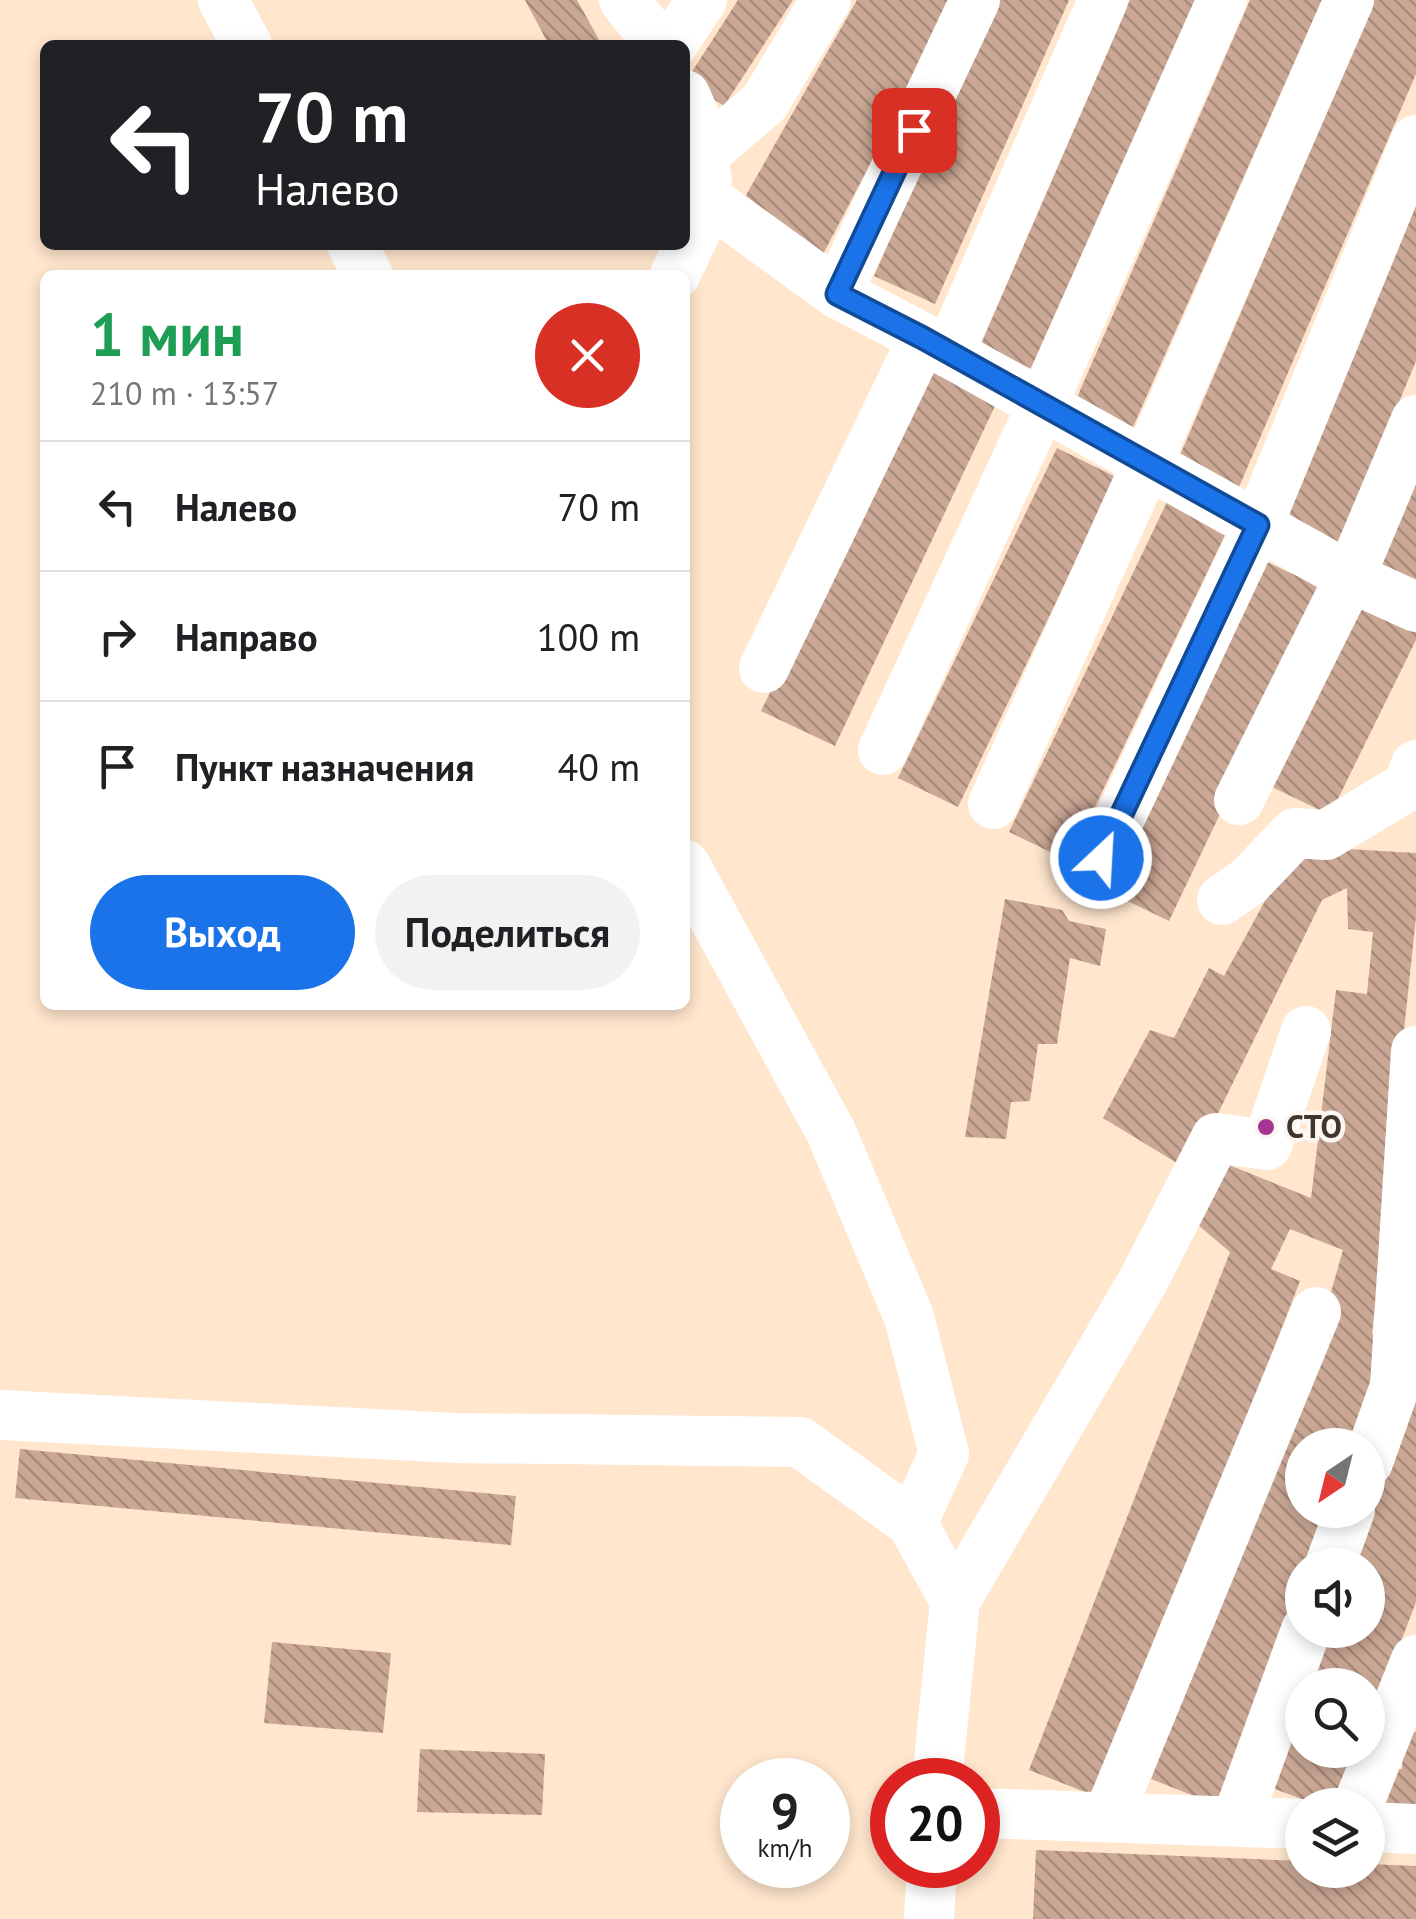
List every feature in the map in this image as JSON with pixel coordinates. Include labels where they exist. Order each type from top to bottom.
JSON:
[{"type":"lane","points":[[224,0],[244,40]]},
{"type":"lane","points":[[624,0],[656,40]]},
{"type":"lane","points":[[675,40],[702,0]]},
{"type":"lane","points":[[690,226],[706,178],[764,103],[826,0]]},
{"type":"lane","points":[[837,294],[975,0]]},
{"type":"lane","points":[[764,668],[936,345],[1103,0]]},
{"type":"lane","points":[[882,750],[1042,405],[1222,0]]},
{"type":"lane","points":[[993,804],[1147,464],[1349,0]]},
{"type":"lane","points":[[690,107],[706,178],[837,294],[936,345],[1350,577],[1416,607]]},
{"type":"lane","points":[[1101,858],[1258,525],[1416,140]]},
{"type":"lane","points":[[1239,800],[1350,577],[1416,420]]},
{"type":"lane","points":[[1222,900],[1250,881],[1296,833],[1326,835],[1408,786],[1416,766]]},
{"type":"lane","points":[[690,874],[831,1132],[910,1317],[944,1454],[912,1523]]},
{"type":"lane","points":[[940,1758],[955,1601],[1142,1281],[1216,1138],[1267,1145],[1306,1031]]},
{"type":"lane","points":[[1380,1428],[1395,1386],[1416,1052]]},
{"type":"lane","points":[[1108,1818],[1316,1312]]},
{"type":"lane","points":[[0,1415],[454,1438],[800,1442],[912,1523],[955,1601]]},
{"type":"lane","points":[[1236,1822],[1299,1648]]},
{"type":"lane","points":[[1367,1788],[1405,1719],[1416,1660]]},
{"type":"lane","points":[[1000,1814],[1285,1823]]},
{"type":"lane","points":[[1385,1827],[1416,1828]]},
{"type":"lane","points":[[929,1919],[931,1888]]},
{"type":"building","points":[[525,0],[577,0],[599,40],[546,40]]},
{"type":"building","points":[[738,0],[793,0],[724,106],[690,84],[690,75]]},
{"type":"building","points":[[857,0],[956,0],[820,260],[737,211]]},
{"type":"building","points":[[996,0],[1069,0],[935,304],[874,276]]},
{"type":"building","points":[[1130,0],[1201,0],[1040,373],[981,344]]},
{"type":"building","points":[[1250,0],[1322,0],[1133,427],[1075,402]]},
{"type":"building","points":[[1374,0],[1416,0],[1416,74],[1239,487],[1178,460]]},
{"type":"building","points":[[1416,190],[1416,361],[1340,545],[1278,521]]},
{"type":"building","points":[[931,362],[995,406],[835,746],[761,711]]},
{"type":"building","points":[[1057,448],[1116,477],[958,807],[898,778]]},
{"type":"building","points":[[1416,467],[1416,598],[1369,578]]},
{"type":"building","points":[[1167,502],[1227,531],[1069,861],[1009,832]]},
{"type":"building","points":[[1267,562],[1327,590],[1169,921],[1109,892]]},
{"type":"building","points":[[1360,604],[1416,632],[1416,640],[1330,815],[1270,786]]},
{"type":"building","points":[[1295,846],[1416,853],[1416,917],[1372,1334],[1389,1336],[1365,1428],[1285,1428],[1285,1528],[1328,1528],[1320,1548],[1285,1548],[1285,1639],[1222,1807],[1151,1779],[1314,1352],[1343,1250],[1290,1229],[1271,1269],[1300,1281],[1100,1798],[1029,1770],[1230,1252],[1198,1225],[1224,1163],[1311,1198],[1336,990],[1367,994],[1373,932],[1348,929],[1347,888],[1322,900],[1190,1171],[1103,1118],[1150,1030],[1174,1038],[1209,968],[1224,976]]},
{"type":"building","points":[[1005,899],[1062,910],[1069,921],[1106,929],[1100,966],[1070,958],[1057,1044],[1038,1044],[1030,1101],[1011,1102],[1006,1139],[965,1137]]},
{"type":"building","points":[[1416,1373],[1416,1602],[1385,1683],[1385,1668],[1314,1668],[1321,1648],[1385,1648],[1385,1548],[1356,1548],[1363,1528],[1385,1528],[1385,1463]]},
{"type":"building","points":[[20,1449],[516,1496],[511,1545],[15,1498]]},
{"type":"building","points":[[272,1642],[391,1653],[383,1733],[264,1723]]},
{"type":"building","points":[[1404,1731],[1416,1732],[1416,1809],[1385,1807],[1384,1769],[1402,1769]]},
{"type":"building","points":[[420,1749],[545,1754],[542,1815],[417,1812]]},
{"type":"building","points":[[1285,1751],[1285,1768],[1353,1768],[1345,1788],[1285,1788],[1285,1793],[1272,1788]]},
{"type":"building","points":[[1036,1850],[1285,1860],[1285,1888],[1385,1888],[1385,1865],[1416,1866],[1416,1919],[1033,1919]]},
{"type":"place","name":"СТО","points":[[1266,1127]]},
{"type":"route","points":[[914,130],[837,294],[1258,525],[1101,858]]}]
